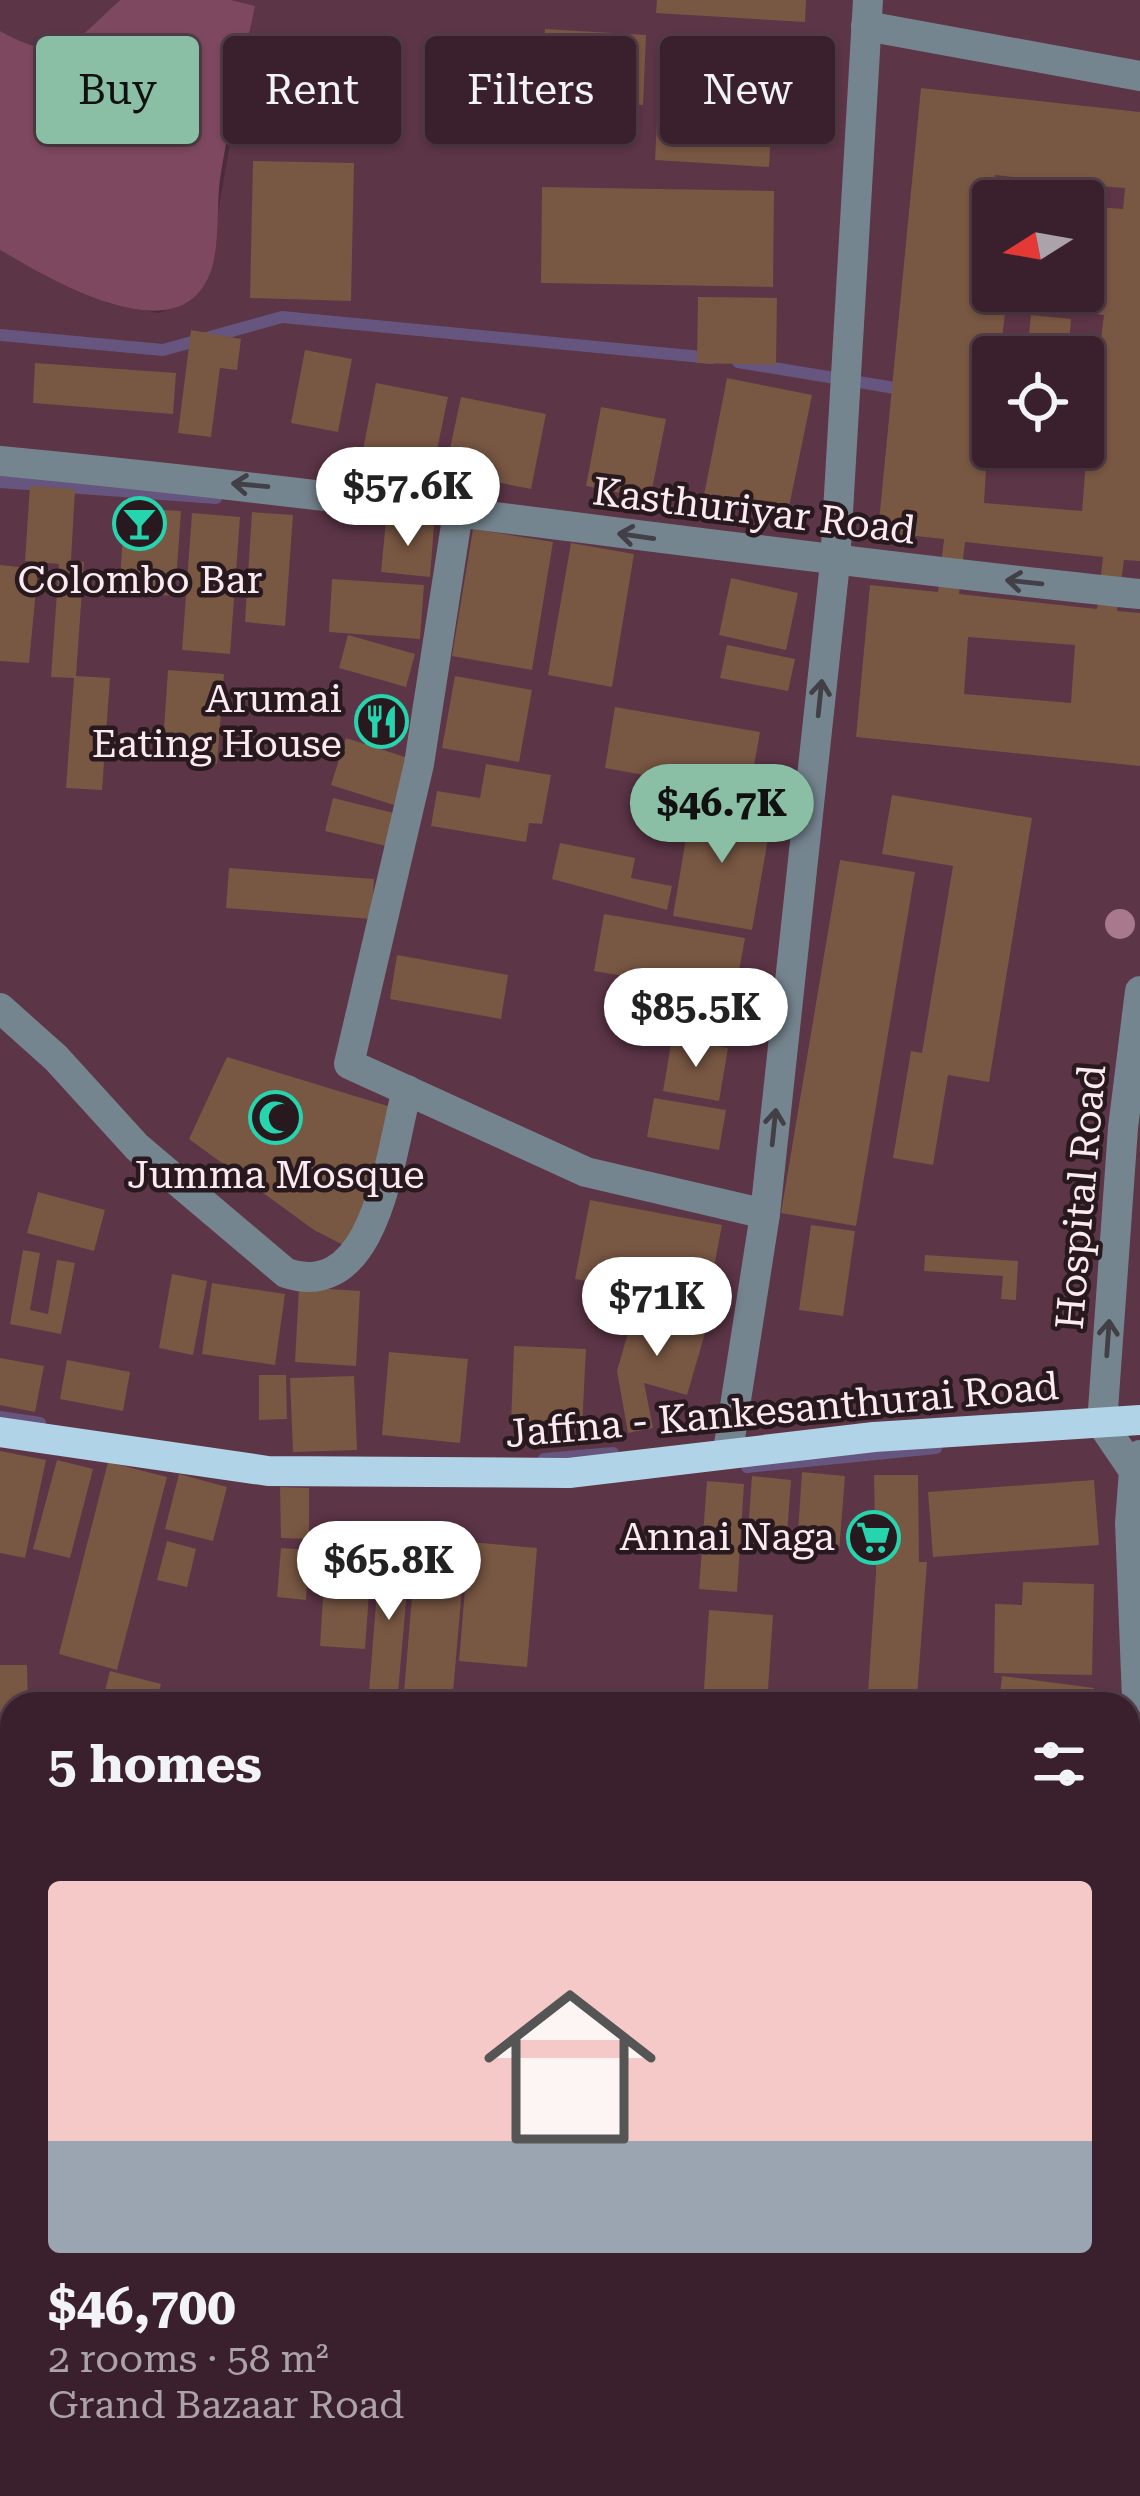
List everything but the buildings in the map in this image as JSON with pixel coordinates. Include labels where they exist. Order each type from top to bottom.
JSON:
[{"type":"main road","name":"Jaffna - Kankesanthurai Road","points":[[0,1432],[268,1471],[569,1473],[728,1451],[1140,1420]]},
{"type":"street","points":[[728,1451],[765,1214],[835,563],[867,13],[1140,76]]},
{"type":"street","name":"Kasthuriyar Road","points":[[0,461],[283,488],[835,563],[1140,594]]},
{"type":"street","points":[[458,512],[419,764],[349,1064],[586,1172],[765,1214]]},
{"type":"street","name":"Hospital Road","points":[[1102,1424],[1123,1128],[1140,992]]},
{"type":"street","points":[[0,1008],[56,1058],[137,1147],[286,1274],[311,1281],[339,1273],[365,1242],[407,1090]]},
{"type":"street","points":[[1102,1424],[1137,1463],[1130,1523],[1137,1692]]},
{"type":"shaded area","points":[[0,0],[120,0],[83,36],[36,36],[36,48],[0,31]]},
{"type":"shaded area","points":[[120,0],[231,0],[255,6],[249,36],[223,36],[226,144],[211,269],[190,301],[166,310],[107,302],[0,250],[0,31],[36,46],[36,144],[199,144],[199,36],[81,36]]},
{"type":"shaded area","points":[[231,0],[1140,0],[1140,1692],[0,1692],[0,250],[108,303],[159,313],[184,303],[214,235],[230,144],[401,144],[401,36],[249,36],[254,6]]},
{"type":"waterway","points":[[0,335],[163,350],[282,317],[712,358]]},
{"type":"waterway","points":[[738,362],[907,390]]},
{"type":"waterway","points":[[0,482],[216,498]]},
{"type":"waterway","points":[[0,1417],[40,1423]]},
{"type":"waterway","points":[[747,1467],[936,1448]]},
{"type":"waterway","points":[[544,1459],[613,1453]]},
{"type":"place","name":"Colombo Bar","points":[[140,523]]},
{"type":"place","name":"Arumai Eating House","points":[[381,721]]},
{"type":"place","name":"Jumma Mosque","points":[[276,1118]]},
{"type":"place","name":"Annai Naga","points":[[874,1537]]}]
